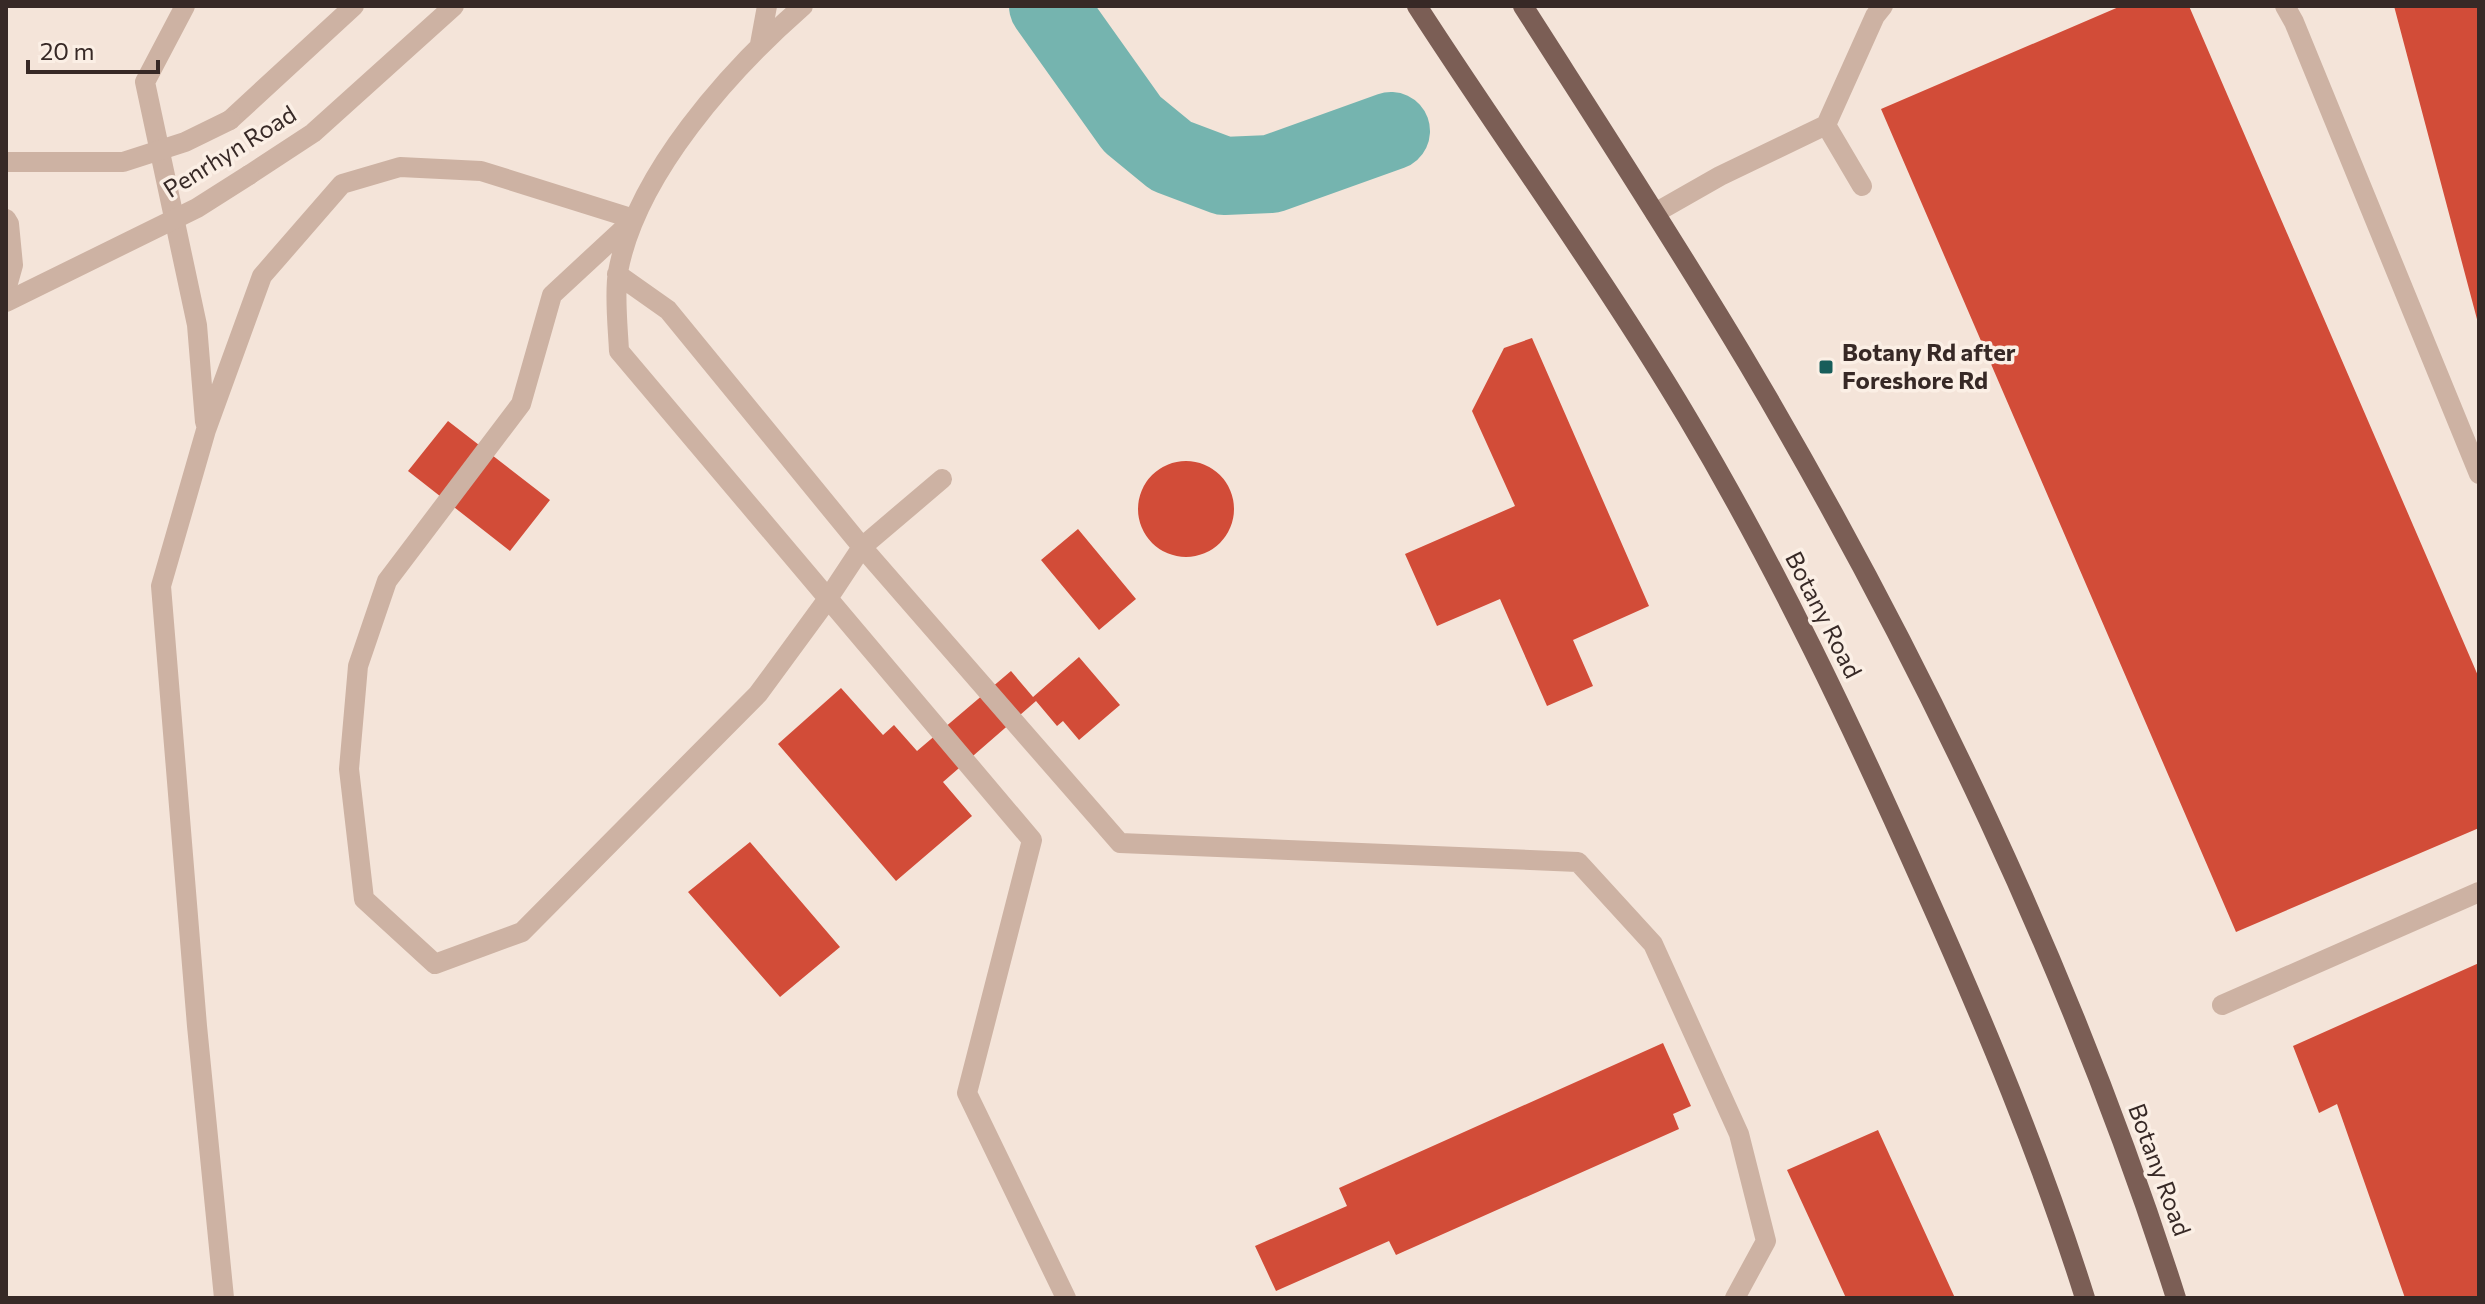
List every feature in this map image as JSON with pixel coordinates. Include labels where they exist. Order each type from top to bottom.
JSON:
[{"type":"main road","name":"Botany Road","points":[[1523,6],[1748,364],[1863,569],[1963,768],[2036,928],[2102,1088],[2176,1298]]},
{"type":"main road","name":"Botany Road","points":[[1418,8],[1630,326],[1688,419],[1780,585],[1862,747],[1989,1039],[2061,1225],[2085,1298]]},
{"type":"street","points":[[185,6],[145,82],[197,325],[206,430]]},
{"type":"street","name":"Penrhyn Road","points":[[6,162],[123,162],[185,142],[230,120],[354,6]]},
{"type":"street","name":"Penrhyn Road","points":[[6,302],[197,208],[313,133],[454,6]]},
{"type":"street","points":[[760,44],[767,6]]},
{"type":"street","points":[[803,6],[760,44],[695,119],[634,219],[617,274],[619,351],[1032,840],[967,1093],[1066,1298]]},
{"type":"street","points":[[1655,213],[1720,176],[1826,125],[1875,16],[1883,6]]},
{"type":"street","points":[[2285,6],[2479,474]]},
{"type":"street","points":[[1826,125],[1862,186]]},
{"type":"street","points":[[224,1298],[197,1026],[161,586],[206,430],[262,276],[342,184],[400,167],[481,171],[634,219]]},
{"type":"street","points":[[6,219],[13,265],[6,290]]},
{"type":"street","points":[[634,219],[552,295],[521,404],[387,581],[358,666],[349,769],[364,899],[435,964],[522,932],[758,694],[862,547],[942,479]]},
{"type":"street","points":[[617,274],[668,310],[862,547],[1120,843],[1578,862],[1653,944],[1739,1134],[1766,1241],[1735,1298]]},
{"type":"street","points":[[2222,1005],[2479,892]]},
{"type":"building","points":[[2121,6],[2189,6],[2479,678],[2479,828],[2236,932],[1881,109]]},
{"type":"building","points":[[2394,6],[2479,6],[2479,323],[2478,323]]},
{"type":"building","points":[[1532,338],[1649,606],[1573,640],[1593,686],[1547,706],[1500,599],[1437,626],[1405,554],[1515,506],[1472,411],[1504,348]]},
{"type":"building","points":[[448,421],[550,500],[510,551],[408,471]]},
{"type":"building","points":[[1186,461],[1204,465],[1220,475],[1230,491],[1234,509],[1230,527],[1220,543],[1204,553],[1186,557],[1168,553],[1152,543],[1142,527],[1138,509],[1142,491],[1152,475],[1168,465]]},
{"type":"building","points":[[1078,529],[1136,599],[1099,630],[1041,560]]},
{"type":"building","points":[[1079,657],[1120,705],[1079,740],[1063,721],[1057,726],[1036,701],[943,782],[972,816],[896,881],[778,744],[841,688],[883,735],[894,725],[917,751],[1011,671],[1033,697]]},
{"type":"building","points":[[750,842],[840,947],[780,997],[688,892]]},
{"type":"building","points":[[2479,963],[2479,1298],[2405,1298],[2337,1104],[2319,1113],[2293,1046]]},
{"type":"building","points":[[1663,1043],[1691,1106],[1673,1114],[1679,1129],[1396,1255],[1389,1241],[1276,1291],[1255,1246],[1347,1206],[1339,1188]]},
{"type":"building","points":[[1878,1130],[1955,1298],[1846,1298],[1787,1170]]},
{"type":"waterway","points":[[1048,6],[1132,124],[1171,156],[1224,176],[1271,174],[1391,131]]},
{"type":"place","name":"Botany Rd after Foreshore Rd","points":[[1826,367]]}]
